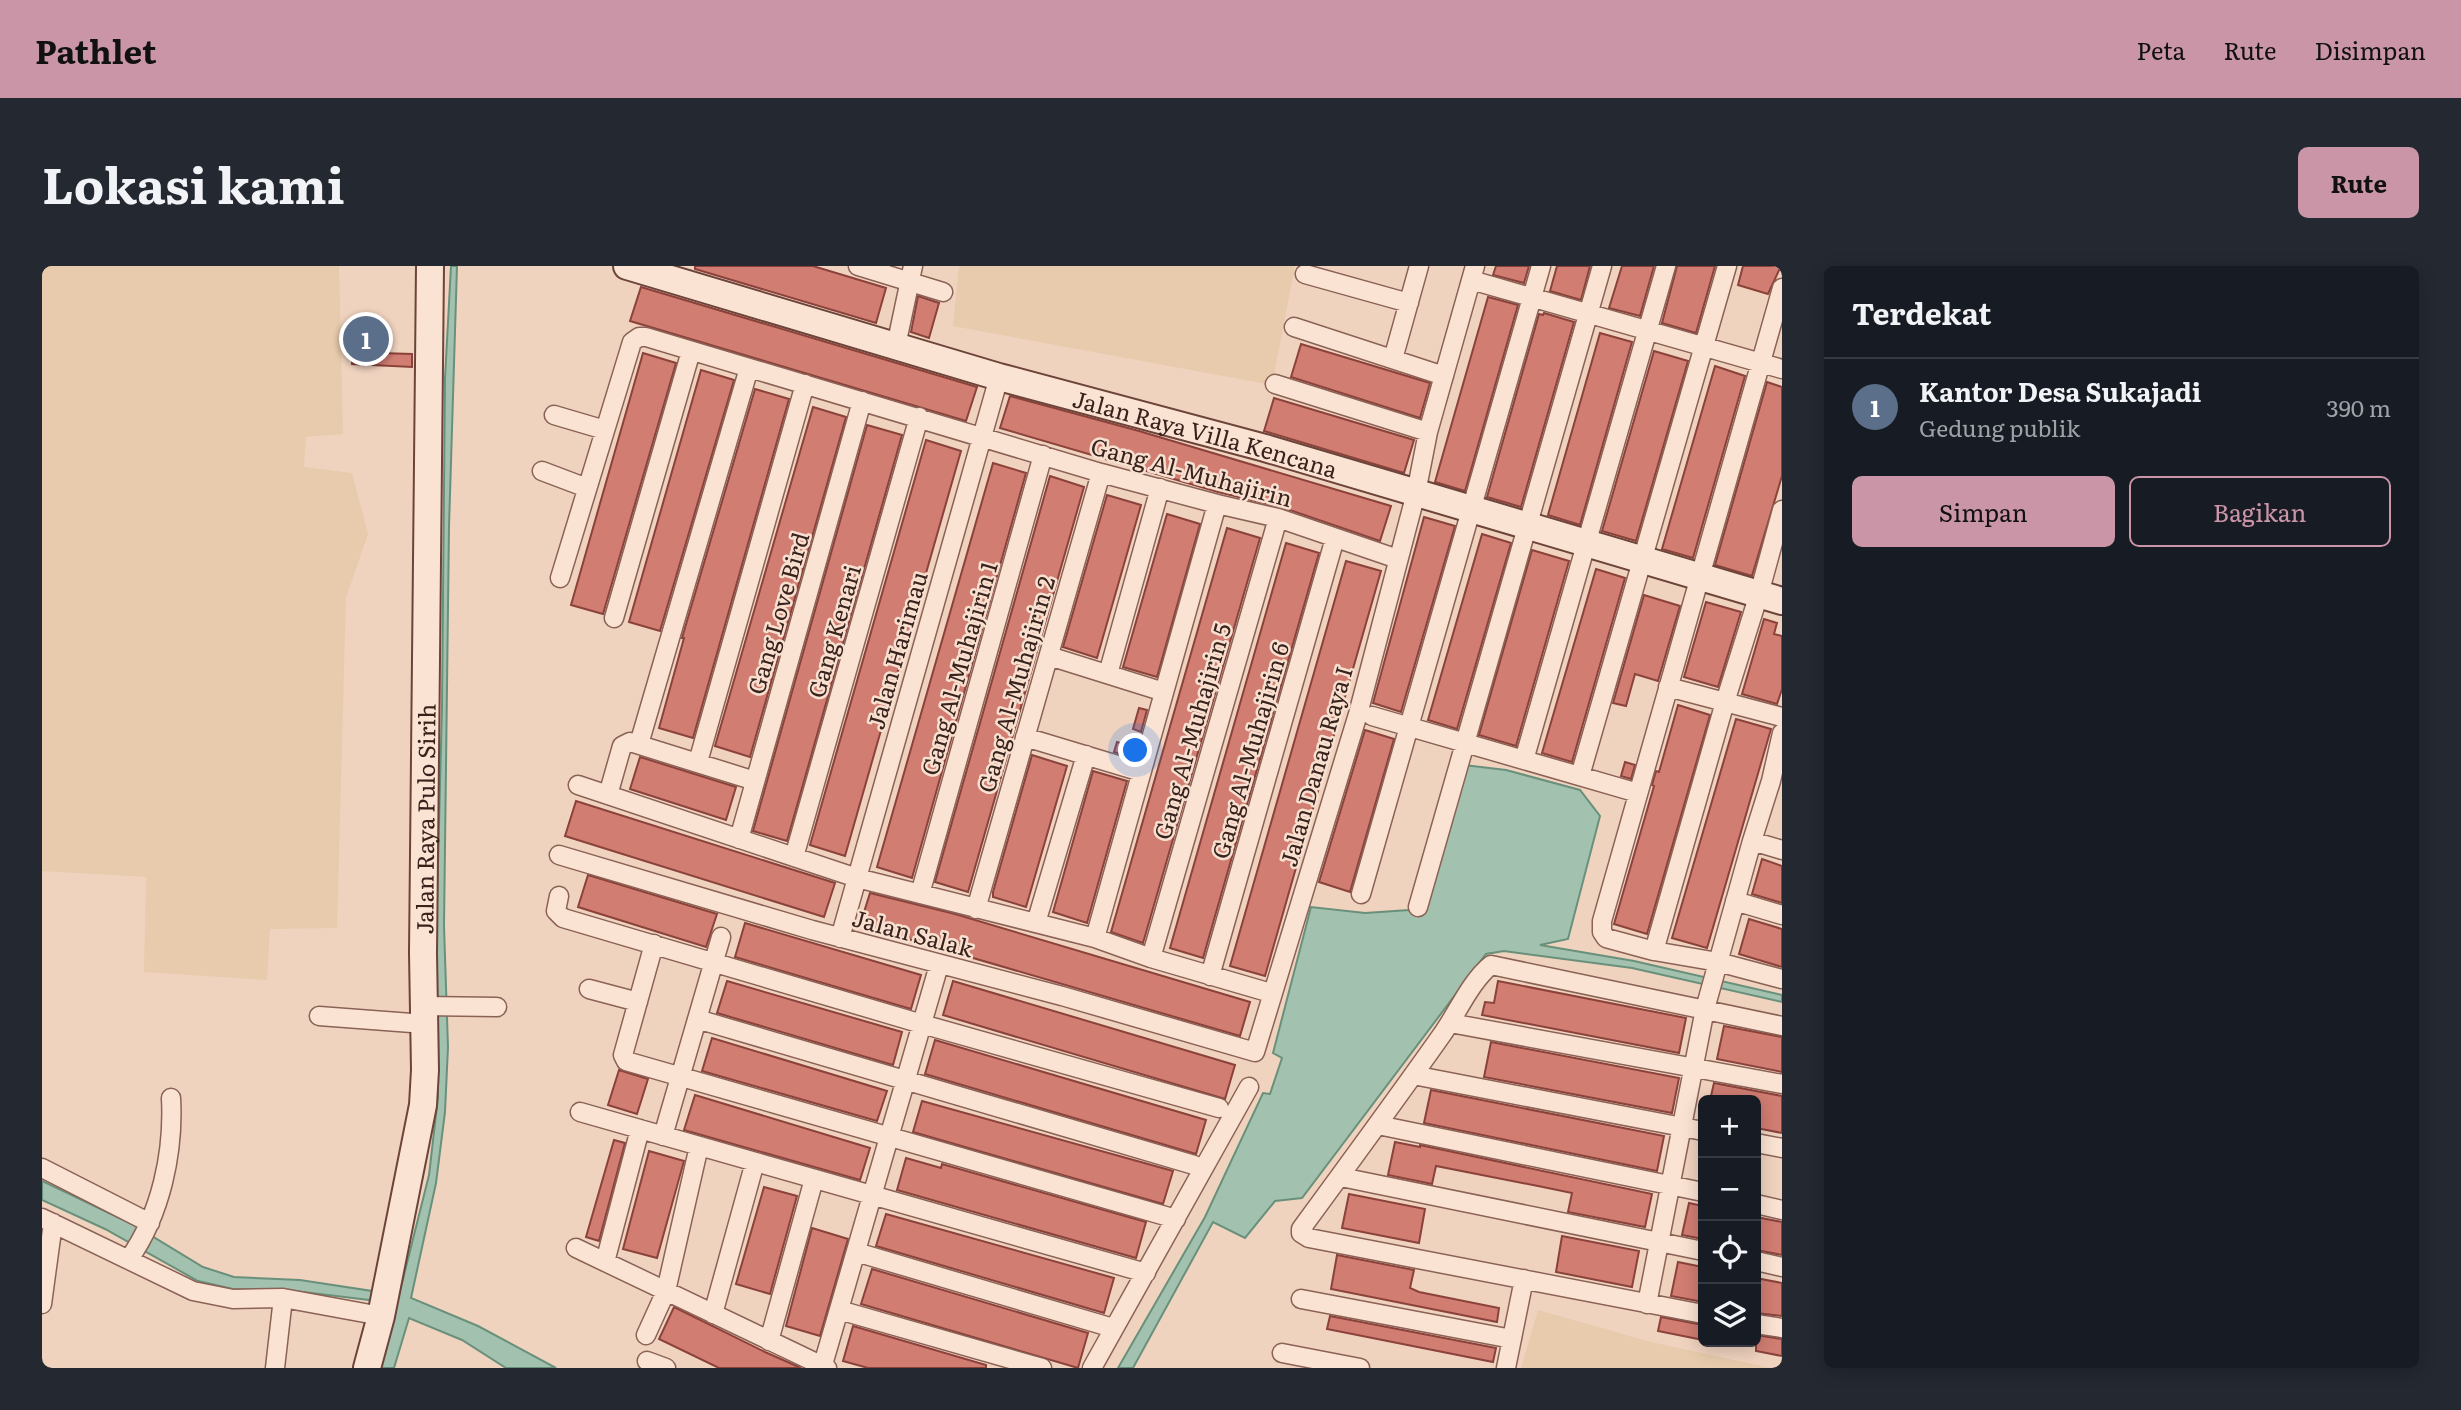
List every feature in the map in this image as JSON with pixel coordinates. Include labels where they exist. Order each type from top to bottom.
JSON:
[{"type":"street","name":"Jalan Raya Pulo Sirih","points":[[367,1368],[383,1303],[423,1105],[432,1011],[430,266]]},
{"type":"street","name":"Jalan Raya Villa Kencana","points":[[627,266],[999,377],[1265,448],[1771,597]]},
{"type":"street","points":[[858,266],[913,274],[943,292]]},
{"type":"street","points":[[1393,359],[1419,266]]},
{"type":"street","points":[[1361,894],[1541,266]]},
{"type":"street","points":[[1418,906],[1602,266]]},
{"type":"street","points":[[1524,760],[1665,266]]},
{"type":"street","points":[[1580,776],[1727,266]]},
{"type":"street","points":[[1473,273],[1532,298],[1782,369]]},
{"type":"street","name":"Jalan Danau Raya I","points":[[1255,1052],[1357,714],[1416,493],[1428,432],[1473,273]]},
{"type":"street","points":[[896,346],[913,274]]},
{"type":"street","points":[[1305,274],[1409,303]]},
{"type":"street","points":[[1782,288],[1602,921],[1602,932],[1606,938],[1654,951],[1714,975],[1782,979]]},
{"type":"street","points":[[1294,327],[1444,376]]},
{"type":"street","name":"Gang Al-Muhajirin","points":[[605,430],[632,342],[639,337],[646,337],[1101,473],[1278,518],[1390,556]]},
{"type":"street","points":[[614,618],[691,351]]},
{"type":"street","points":[[639,744],[749,368]]},
{"type":"street","name":"Jalan Harimau","points":[[840,937],[999,377]]},
{"type":"street","points":[[698,762],[804,384]]},
{"type":"street","points":[[1275,384],[1428,432]]},
{"type":"street","name":"Gang Love Bird","points":[[739,839],[862,401]]},
{"type":"street","points":[[554,415],[605,430],[560,578]]},
{"type":"street","name":"Gang Kenari","points":[[794,857],[919,417]]},
{"type":"street","name":"Gang Al-Muhajirin 1","points":[[920,894],[1043,455]]},
{"type":"street","points":[[541,471],[587,488]]},
{"type":"street","name":"Gang Al-Muhajirin 2","points":[[976,909],[1101,473]]},
{"type":"street","points":[[1108,674],[1160,488]]},
{"type":"street","points":[[1095,938],[1217,504]]},
{"type":"street","points":[[1654,951],[1725,702],[1771,597],[1782,510]]},
{"type":"street","name":"Gang Al-Muhajirin 5","points":[[1151,958],[1278,518]]},
{"type":"street","name":"Gang Al-Muhajirin 6","points":[[1210,976],[1335,538]]},
{"type":"street","points":[[1049,656],[1164,692]]},
{"type":"street","points":[[1668,687],[1782,717]]},
{"type":"street","points":[[1372,716],[1638,793]]},
{"type":"street","points":[[1647,1304],[1705,1009],[1752,841],[1777,783],[1782,733]]},
{"type":"street","points":[[1026,737],[1141,772]]},
{"type":"street","points":[[608,795],[622,746],[629,742],[755,781]]},
{"type":"street","points":[[1036,923],[1086,755]]},
{"type":"street","points":[[578,785],[857,878],[1095,938],[1151,958],[1264,991]]},
{"type":"street","points":[[1752,841],[1782,850]]},
{"type":"street","name":"Jalan Salak","points":[[559,855],[840,937],[1062,996],[1255,1052]]},
{"type":"street","points":[[559,897],[556,911],[563,918],[1219,1108]]},
{"type":"street","points":[[1735,901],[1782,915]]},
{"type":"street","points":[[663,1136],[721,937]]},
{"type":"street","points":[[654,944],[623,1055],[626,1061],[1176,1219]]},
{"type":"street","points":[[576,1248],[824,1368],[940,965]]},
{"type":"street","points":[[1698,1313],[1304,1236],[1301,1229],[1413,1076],[1483,972],[1491,965],[1782,1026]]},
{"type":"street","points":[[589,989],[638,1002]]},
{"type":"street","points":[[319,1016],[497,1007]]},
{"type":"street","points":[[697,1019],[1194,1165]]},
{"type":"street","points":[[1450,1023],[1782,1084]]},
{"type":"street","points":[[1413,1076],[1698,1130]]},
{"type":"street","points":[[1091,1368],[1249,1087]]},
{"type":"street","points":[[132,1255],[149,1226],[166,1165],[173,1128],[171,1098]]},
{"type":"street","points":[[580,1112],[1146,1273]]},
{"type":"street","points":[[1378,1125],[1698,1191]]},
{"type":"street","points":[[605,1262],[640,1129]]},
{"type":"street","points":[[1761,1144],[1782,1148]]},
{"type":"street","points":[[646,1335],[666,1291],[699,1146]]},
{"type":"street","points":[[713,1314],[755,1162]]},
{"type":"street","points":[[42,1168],[149,1226]]},
{"type":"street","points":[[1341,1177],[1698,1250]]},
{"type":"street","points":[[769,1341],[814,1179]]},
{"type":"street","points":[[1761,1205],[1782,1210]]},
{"type":"street","points":[[42,1304],[48,1221],[132,1255],[193,1291],[214,1297],[383,1303]]},
{"type":"street","points":[[856,1252],[1113,1328]]},
{"type":"street","points":[[1761,1262],[1782,1267]]},
{"type":"street","points":[[1506,1368],[1524,1279]]},
{"type":"street","points":[[275,1368],[283,1298]]},
{"type":"street","points":[[1301,1298],[1512,1339]]},
{"type":"street","points":[[839,1310],[1042,1368]]},
{"type":"street","points":[[1761,1325],[1782,1328]]},
{"type":"street","points":[[1282,1353],[1360,1368]]},
{"type":"street","points":[[647,1361],[666,1368]]},
{"type":"shaded area","points":[[42,266],[339,266],[343,434],[306,437],[304,467],[352,473],[368,534],[346,598],[337,928],[270,929],[267,980],[144,972],[146,877],[42,871]]},
{"type":"shaded area","points":[[451,266],[457,266],[449,527],[444,926],[448,1047],[445,1112],[436,1183],[411,1298],[478,1326],[556,1368],[506,1368],[462,1340],[409,1318],[394,1368],[380,1368],[396,1307],[369,1300],[295,1291],[233,1289],[198,1281],[105,1229],[42,1200],[42,1181],[132,1224],[203,1267],[234,1277],[300,1280],[399,1295],[429,1175],[438,1097],[435,979],[442,708],[445,378]]},
{"type":"shaded area","points":[[959,266],[1295,266],[1272,385],[953,326]]},
{"type":"shaded area","points":[[1464,765],[1506,770],[1580,790],[1600,816],[1568,939],[1540,945],[1634,961],[1782,995],[1782,1002],[1632,968],[1504,951],[1486,954],[1302,1198],[1275,1201],[1245,1238],[1213,1222],[1133,1368],[1118,1368],[1205,1217],[1263,1093],[1270,1094],[1282,1058],[1273,1053],[1311,907],[1365,913],[1409,910],[1451,778]]},
{"type":"shaded area","points":[[1538,1310],[1651,1342],[1771,1368],[1521,1368]]},
{"type":"building","points":[[695,266],[813,266],[886,288],[876,323],[695,269]]},
{"type":"building","points":[[1496,266],[1529,266],[1524,283],[1493,275]]},
{"type":"building","points":[[1557,266],[1590,266],[1581,300],[1550,291]]},
{"type":"building","points":[[1622,266],[1654,266],[1640,316],[1609,308]]},
{"type":"building","points":[[1677,266],[1715,266],[1696,333],[1662,323]]},
{"type":"building","points":[[1743,266],[1781,266],[1768,294],[1738,285]]},
{"type":"building","points":[[641,287],[977,387],[966,421],[630,321]]},
{"type":"building","points":[[918,296],[939,303],[929,338],[911,332]]},
{"type":"building","points":[[1488,297],[1518,305],[1465,491],[1435,482]]},
{"type":"building","points":[[1539,314],[1574,322],[1521,507],[1487,497]]},
{"type":"building","points":[[354,323],[379,324],[379,353],[412,354],[412,367],[352,364]]},
{"type":"building","points":[[1600,333],[1632,342],[1580,525],[1548,515]]},
{"type":"building","points":[[1301,344],[1430,383],[1420,418],[1291,377]]},
{"type":"building","points":[[1654,351],[1688,361],[1636,541],[1602,531]]},
{"type":"building","points":[[643,353],[676,363],[603,614],[571,605]]},
{"type":"building","points":[[1715,366],[1745,376],[1693,558],[1662,549]]},
{"type":"building","points":[[701,370],[734,380],[660,631],[629,622]]},
{"type":"building","points":[[1767,382],[1782,387],[1782,476],[1752,576],[1715,565]]},
{"type":"building","points":[[755,389],[789,399],[693,738],[659,728],[682,638]]},
{"type":"building","points":[[1010,396],[1139,431],[1391,506],[1380,541],[1281,507],[1218,492],[1000,428]]},
{"type":"building","points":[[1274,398],[1414,440],[1404,473],[1264,431]]},
{"type":"building","points":[[813,407],[846,417],[750,757],[715,746]]},
{"type":"building","points":[[867,425],[902,435],[787,841],[753,831]]},
{"type":"building","points":[[926,440],[961,451],[845,856],[810,845]]},
{"type":"building","points":[[993,463],[1026,473],[912,878],[877,867]]},
{"type":"building","points":[[1050,476],[1084,487],[968,892],[935,882]]},
{"type":"building","points":[[1107,495],[1141,505],[1097,658],[1063,647]]},
{"type":"building","points":[[1167,514],[1200,524],[1157,677],[1123,667]]},
{"type":"building","points":[[1424,517],[1455,526],[1401,712],[1373,703]]},
{"type":"building","points":[[1227,528],[1260,538],[1143,943],[1111,932]]},
{"type":"building","points":[[1482,534],[1511,543],[1457,729],[1428,720]]},
{"type":"building","points":[[1286,543],[1319,553],[1203,958],[1170,948]]},
{"type":"building","points":[[1532,550],[1569,561],[1516,746],[1479,735]]},
{"type":"building","points":[[1346,561],[1381,571],[1265,976],[1230,966]]},
{"type":"building","points":[[1596,569],[1625,578],[1572,762],[1542,753]]},
{"type":"building","points":[[1644,595],[1680,606],[1658,681],[1635,674],[1626,706],[1613,703]]},
{"type":"building","points":[[1706,602],[1741,612],[1718,687],[1684,677]]},
{"type":"building","points":[[1764,619],[1777,623],[1774,634],[1782,636],[1782,689],[1777,704],[1742,694]]},
{"type":"building","points":[[1678,705],[1710,715],[1647,934],[1614,924],[1656,771],[1659,772]]},
{"type":"building","points":[[1139,708],[1147,710],[1141,732],[1133,729]]},
{"type":"building","points":[[1736,719],[1771,729],[1707,948],[1672,938]]},
{"type":"building","points":[[1365,730],[1394,739],[1350,892],[1319,882]]},
{"type":"building","points":[[1117,742],[1137,748],[1134,758],[1114,752]]},
{"type":"building","points":[[1032,755],[1067,766],[1026,907],[993,897],[993,892]]},
{"type":"building","points":[[640,757],[736,787],[726,820],[630,789]]},
{"type":"building","points":[[1625,762],[1635,765],[1631,779],[1621,776]]},
{"type":"building","points":[[1093,771],[1127,781],[1087,923],[1053,912]]},
{"type":"building","points":[[576,801],[835,883],[824,917],[565,836]]},
{"type":"building","points":[[1762,859],[1782,866],[1782,903],[1752,894]]},
{"type":"building","points":[[588,875],[717,914],[706,947],[578,907]]},
{"type":"building","points":[[870,893],[955,914],[1250,1002],[1240,1036],[860,925]]},
{"type":"building","points":[[1749,919],[1782,929],[1782,967],[1739,954]]},
{"type":"building","points":[[745,923],[921,975],[911,1009],[735,957]]},
{"type":"building","points":[[727,981],[902,1032],[893,1065],[717,1013]]},
{"type":"building","points":[[953,981],[1235,1065],[1225,1099],[943,1015]]},
{"type":"building","points":[[1498,981],[1686,1018],[1679,1053],[1482,1015],[1485,1002],[1494,1003]]},
{"type":"building","points":[[1724,1026],[1782,1037],[1782,1072],[1717,1059]]},
{"type":"building","points":[[712,1038],[887,1091],[877,1121],[702,1071]]},
{"type":"building","points":[[935,1040],[1206,1120],[1196,1154],[925,1074]]},
{"type":"building","points":[[1491,1042],[1679,1078],[1672,1113],[1484,1077]]},
{"type":"building","points":[[619,1070],[648,1079],[637,1114],[608,1105]]},
{"type":"building","points":[[1714,1083],[1782,1096],[1782,1133],[1761,1129],[1761,1095],[1711,1095]]},
{"type":"building","points":[[1431,1090],[1664,1136],[1657,1171],[1424,1123]]},
{"type":"building","points":[[695,1095],[870,1148],[860,1180],[684,1130]]},
{"type":"building","points":[[922,1101],[1173,1171],[1163,1204],[913,1132]]},
{"type":"building","points":[[614,1140],[625,1143],[599,1241],[586,1237]]},
{"type":"building","points":[[1395,1142],[1652,1194],[1645,1227],[1568,1212],[1572,1193],[1538,1186],[1436,1166],[1432,1184],[1388,1175]]},
{"type":"building","points":[[649,1151],[684,1161],[657,1258],[623,1249]]},
{"type":"building","points":[[906,1158],[941,1168],[942,1164],[1146,1222],[1136,1258],[897,1190]]},
{"type":"building","points":[[764,1187],[797,1196],[770,1294],[736,1284]]},
{"type":"building","points":[[1349,1194],[1425,1209],[1419,1243],[1342,1228]]},
{"type":"building","points":[[1689,1203],[1698,1205],[1698,1238],[1682,1235]]},
{"type":"building","points":[[886,1214],[1114,1278],[1104,1313],[876,1246]]},
{"type":"building","points":[[1761,1218],[1782,1222],[1782,1255],[1761,1251]]},
{"type":"building","points":[[812,1228],[848,1239],[820,1336],[786,1326]]},
{"type":"building","points":[[1562,1236],[1639,1251],[1632,1287],[1556,1272]]},
{"type":"building","points":[[1337,1255],[1414,1270],[1410,1288],[1499,1308],[1497,1322],[1331,1289]]},
{"type":"building","points":[[1678,1262],[1698,1266],[1698,1301],[1671,1296]]},
{"type":"building","points":[[872,1269],[1088,1333],[1078,1368],[861,1304]]},
{"type":"building","points":[[1761,1279],[1782,1283],[1782,1316],[1761,1314]]},
{"type":"building","points":[[674,1307],[801,1368],[719,1368],[659,1339]]},
{"type":"building","points":[[1330,1316],[1496,1348],[1493,1362],[1327,1329]]},
{"type":"building","points":[[1661,1317],[1698,1324],[1698,1339],[1658,1331]]},
{"type":"building","points":[[853,1326],[986,1365],[986,1368],[868,1368],[843,1361]]},
{"type":"building","points":[[1761,1336],[1782,1339],[1782,1356],[1756,1351],[1756,1347],[1761,1347]]},
{"type":"place","name":"Kantor Desa Sukajadi","points":[[366,339]]}]
